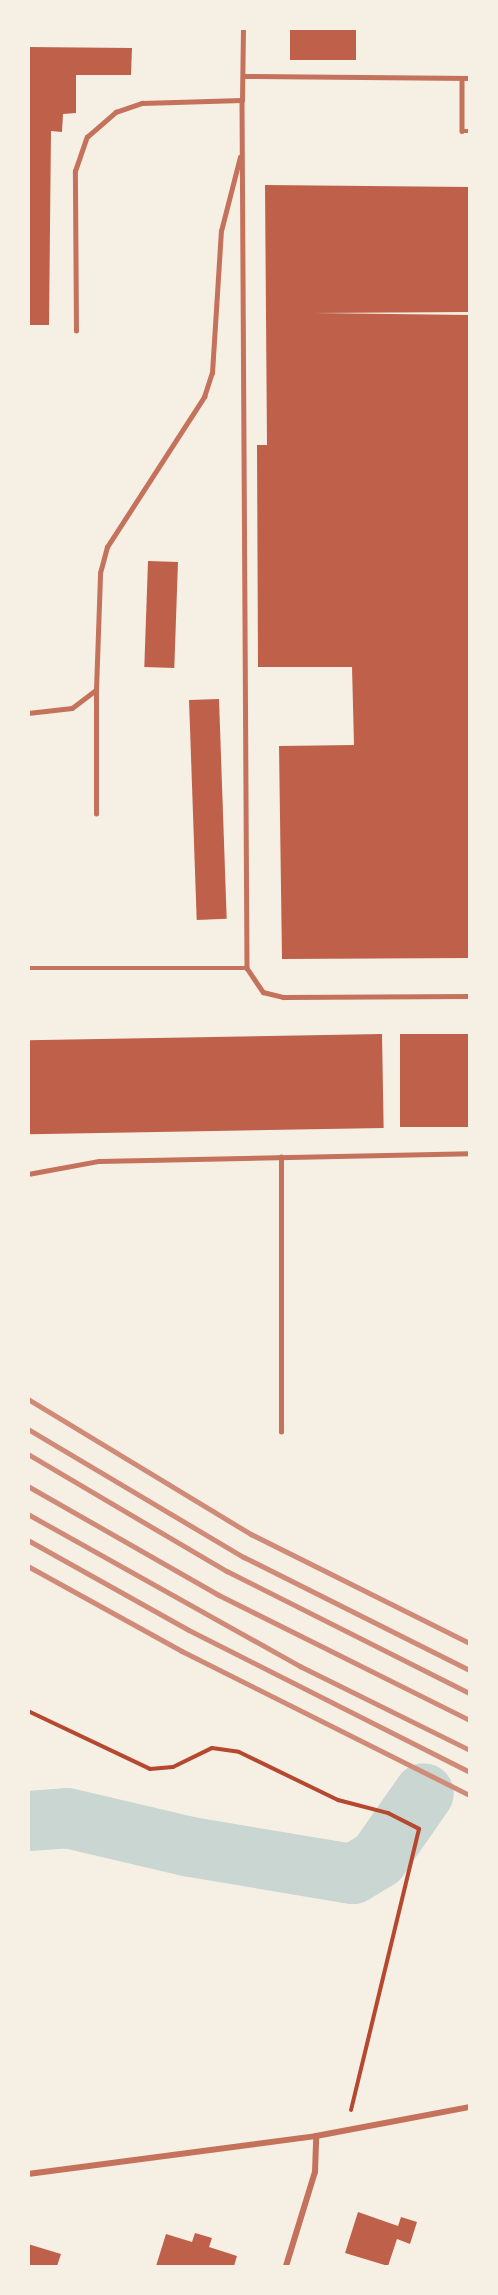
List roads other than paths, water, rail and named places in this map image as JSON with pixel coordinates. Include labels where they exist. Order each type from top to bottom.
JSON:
[{"type":"street","points":[[28,2174],[316,2136],[470,2107]]},
{"type":"street","points":[[286,2266],[315,2172],[316,2136]]},
{"type":"lane","points":[[243,28],[241,152],[247,968],[263,992],[283,997],[470,996]]},
{"type":"lane","points":[[243,76],[470,78]]},
{"type":"lane","points":[[462,78],[462,131],[470,132]]},
{"type":"lane","points":[[76,332],[75,171],[87,137],[116,112],[142,104],[242,100]]},
{"type":"lane","points":[[96,814],[96,690],[100,573],[107,546],[204,397],[212,373],[221,231],[241,152]]},
{"type":"lane","points":[[28,713],[72,708],[96,690]]},
{"type":"lane","points":[[28,968],[247,968]]},
{"type":"lane","points":[[28,1174],[99,1161],[470,1153]]},
{"type":"lane","points":[[281,1157],[281,1432]]},
{"type":"waterway","points":[[28,1821],[67,1818],[191,1847],[353,1874],[378,1859],[424,1793]]},
{"type":"railway","points":[[28,1399],[251,1534],[470,1643]]},
{"type":"railway","points":[[28,1429],[244,1557],[470,1670]]},
{"type":"railway","points":[[28,1454],[227,1571],[470,1693]]},
{"type":"railway","points":[[28,1486],[219,1595],[470,1720]]},
{"type":"railway","points":[[28,1514],[300,1666],[470,1750]]},
{"type":"railway","points":[[28,1540],[189,1630],[470,1772]]},
{"type":"railway","points":[[28,1566],[182,1651],[470,1795]]}]
